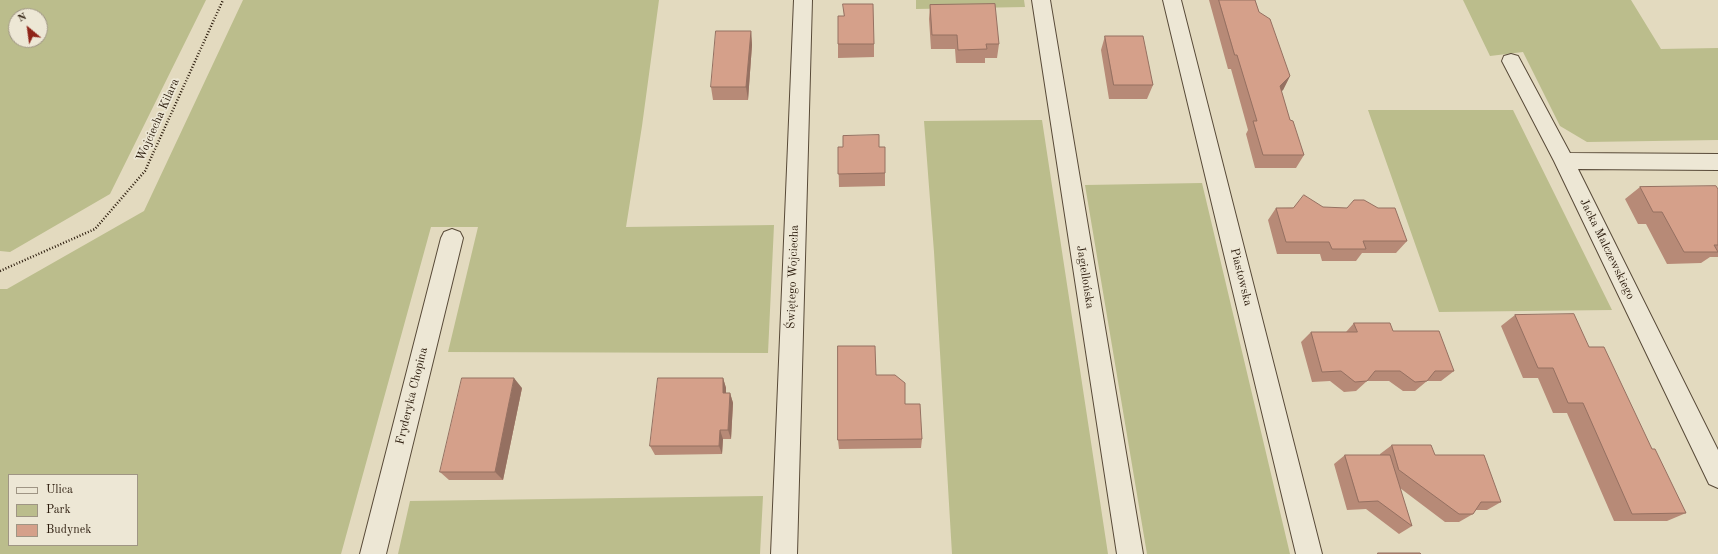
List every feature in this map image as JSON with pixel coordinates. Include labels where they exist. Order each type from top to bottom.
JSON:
[{"type":"street","name":"Świętego Wojciecha","points":[[784,554],[803,0]]},
{"type":"street","name":"Jagiellońska","points":[[1041,0],[1130,554]]},
{"type":"street","name":"Piastowska","points":[[1172,0],[1309,554]]},
{"type":"street","name":"Jacka Malczewskiego","points":[[1511,61],[1564,161],[1718,476]]},
{"type":"street","points":[[1564,161],[1718,162]]},
{"type":"street","name":"Fryderyka Chopina","points":[[372,554],[452,238]]},
{"type":"path","name":"Wojciecha Kilara","points":[[0,271],[95,229],[145,171],[223,0]]},
{"type":"green space","points":[[0,0],[206,0],[110,194],[10,252],[0,251]]},
{"type":"green space","points":[[243,0],[659,0],[642,126],[626,227],[774,225],[768,353],[448,352],[478,227],[431,227],[341,554],[0,554],[0,289],[7,289],[144,211]]},
{"type":"green space","points":[[916,0],[1024,0],[1025,7],[916,9]]},
{"type":"green space","points":[[1463,0],[1631,0],[1661,49],[1718,48],[1718,140],[1587,142],[1560,126],[1523,52],[1490,56]]},
{"type":"green space","points":[[1368,110],[1513,110],[1612,310],[1439,312]]},
{"type":"green space","points":[[1042,120],[1108,554],[952,554],[934,252],[924,121]]},
{"type":"green space","points":[[1202,183],[1290,554],[1147,554],[1085,185]]},
{"type":"green space","points":[[763,496],[760,554],[398,554],[410,501]]},
{"type":"building","points":[[1219,0],[1255,0],[1259,12],[1270,19],[1290,76],[1280,86],[1290,120],[1293,121],[1304,155],[1263,155],[1253,121],[1257,121],[1237,55],[1235,55]]},
{"type":"building","points":[[843,4],[873,4],[874,44],[838,44],[838,16],[844,16]]},
{"type":"building","points":[[995,4],[999,44],[986,44],[987,49],[958,50],[957,35],[932,35],[930,5]]},
{"type":"building","points":[[716,31],[751,31],[746,87],[711,87]]},
{"type":"building","points":[[1105,36],[1143,36],[1153,85],[1114,85]]},
{"type":"building","points":[[879,135],[879,147],[885,147],[885,173],[838,174],[838,147],[843,147],[843,136]]},
{"type":"building","points":[[1716,186],[1718,189],[1718,245],[1714,245],[1718,252],[1684,252],[1662,212],[1653,212],[1640,187]]},
{"type":"building","points":[[1304,195],[1323,207],[1347,208],[1354,200],[1364,200],[1378,208],[1395,208],[1407,241],[1363,241],[1366,249],[1332,249],[1329,242],[1286,242],[1276,208],[1293,208]]},
{"type":"building","points":[[1574,314],[1589,347],[1604,347],[1652,449],[1655,449],[1686,513],[1632,514],[1583,403],[1568,403],[1553,368],[1538,368],[1515,315]]},
{"type":"building","points":[[1354,323],[1390,323],[1393,331],[1439,331],[1454,371],[1435,371],[1427,381],[1415,382],[1400,371],[1375,371],[1367,381],[1355,382],[1341,371],[1322,372],[1311,332],[1357,332]]},
{"type":"building","points":[[838,346],[875,346],[876,375],[895,375],[905,383],[905,404],[920,404],[922,439],[838,440]]},
{"type":"building","points":[[462,378],[514,378],[495,472],[440,472]]},
{"type":"building","points":[[658,378],[723,378],[723,393],[730,393],[728,430],[720,430],[719,446],[650,446]]},
{"type":"building","points":[[1392,445],[1431,445],[1435,455],[1484,455],[1501,502],[1481,502],[1473,514],[1459,514],[1399,470]]},
{"type":"building","points":[[1345,455],[1390,455],[1412,526],[1378,501],[1359,502]]},
{"type":"building","points":[[1420,553],[1421,554],[1378,554]]}]
